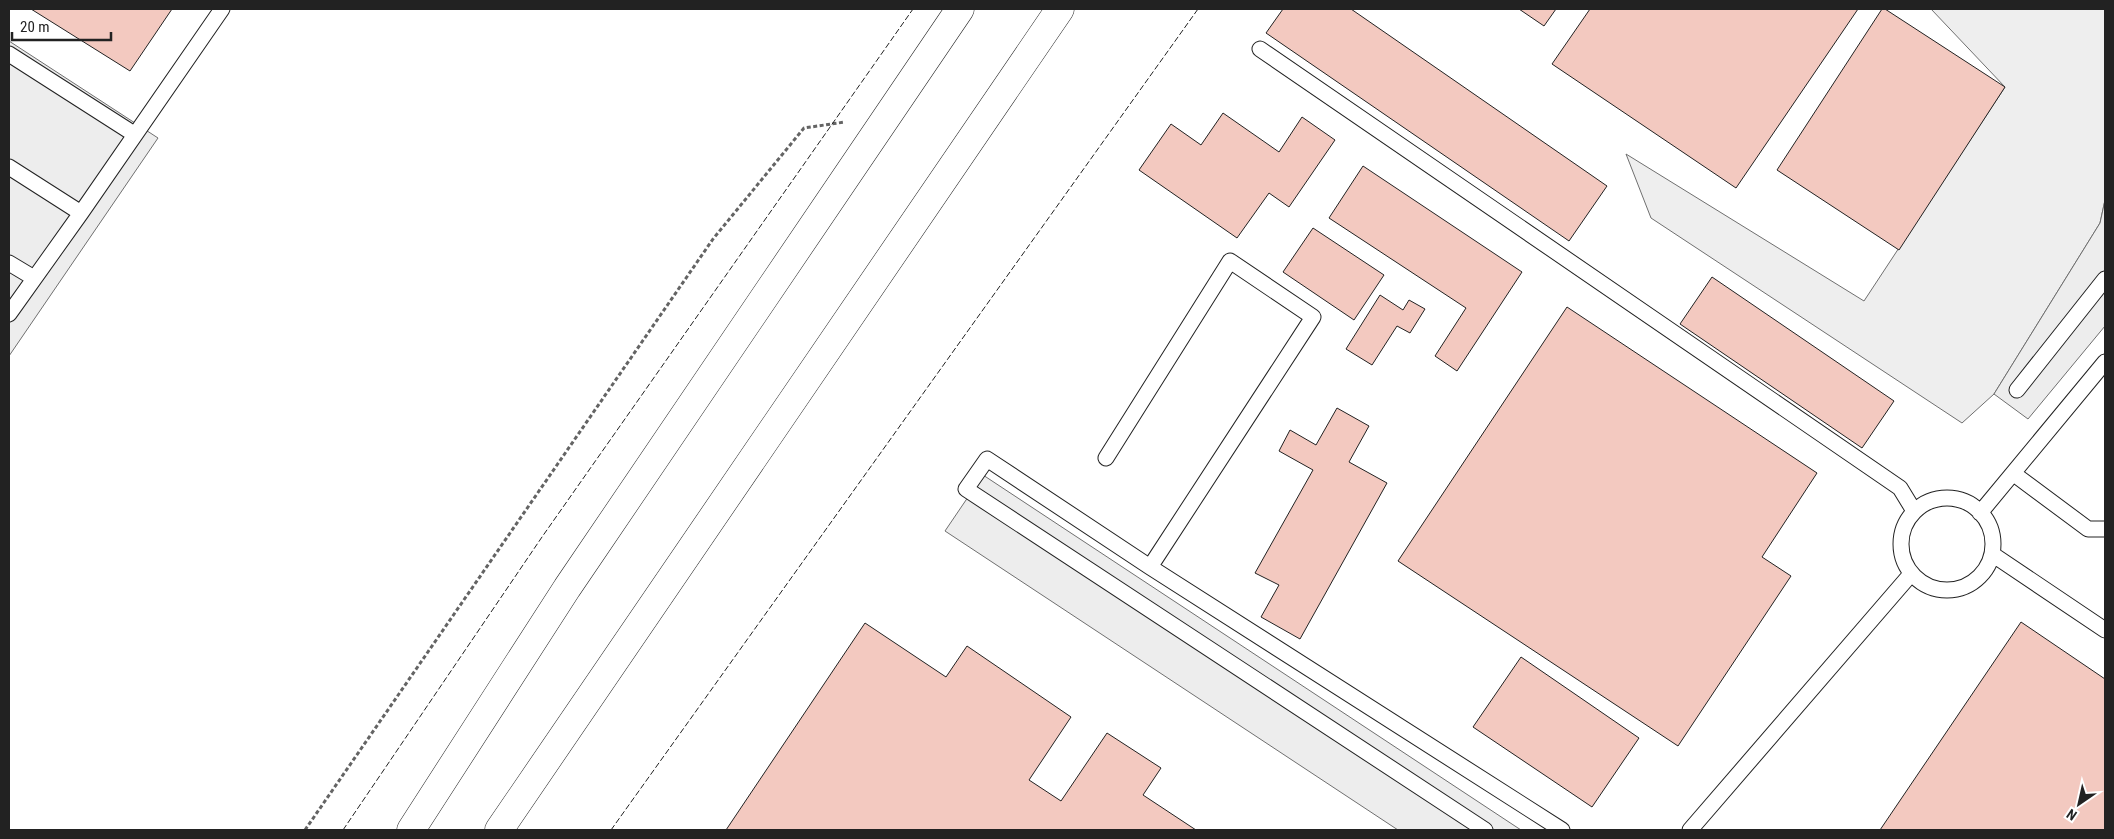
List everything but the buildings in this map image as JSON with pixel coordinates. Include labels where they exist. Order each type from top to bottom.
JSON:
[{"type":"highway","points":[[411,830],[567,588],[960,9]]},
{"type":"highway","points":[[499,830],[1060,9]]},
{"type":"lane","points":[[9,314],[222,9]]},
{"type":"lane","points":[[1260,49],[1900,488],[1914,511]]},
{"type":"lane","points":[[9,54],[134,134]]},
{"type":"lane","points":[[9,167],[81,213]]},
{"type":"lane","points":[[1106,458],[1230,261],[1313,317],[1150,567]]},
{"type":"lane","points":[[9,262],[34,278]]},
{"type":"lane","points":[[2016,390],[2105,279]]},
{"type":"lane","points":[[1980,513],[2105,362]]},
{"type":"lane","points":[[1485,830],[966,489],[987,459],[1553,828]]},
{"type":"lane","points":[[2014,474],[2088,529],[2105,529]]},
{"type":"lane","points":[[1953,498],[1968,503],[1980,513],[1988,523],[1992,538],[1992,554],[1981,574],[1961,588],[1938,590],[1923,584],[1911,574],[1903,560],[1900,546],[1902,530],[1914,511],[1927,502],[1953,498]]},
{"type":"lane","points":[[1992,554],[2105,630]]},
{"type":"lane","points":[[1690,830],[1911,574]]},
{"type":"path","points":[[305,830],[713,239],[804,128],[886,116]]},
{"type":"shaded area","points":[[1931,9],[2105,9],[2105,200],[2100,223],[1994,394],[1962,423],[1651,218],[1626,154],[1864,301],[2005,87]]},
{"type":"shaded area","points":[[9,41],[158,138],[9,356]]},
{"type":"shaded area","points":[[2105,200],[2105,326],[2028,419],[1994,394],[2100,223]]},
{"type":"shaded area","points":[[983,475],[1521,830],[1398,830],[945,531]]},
{"type":"fence","points":[[343,830],[542,537],[913,9]]},
{"type":"fence","points":[[611,830],[1198,9]]}]
